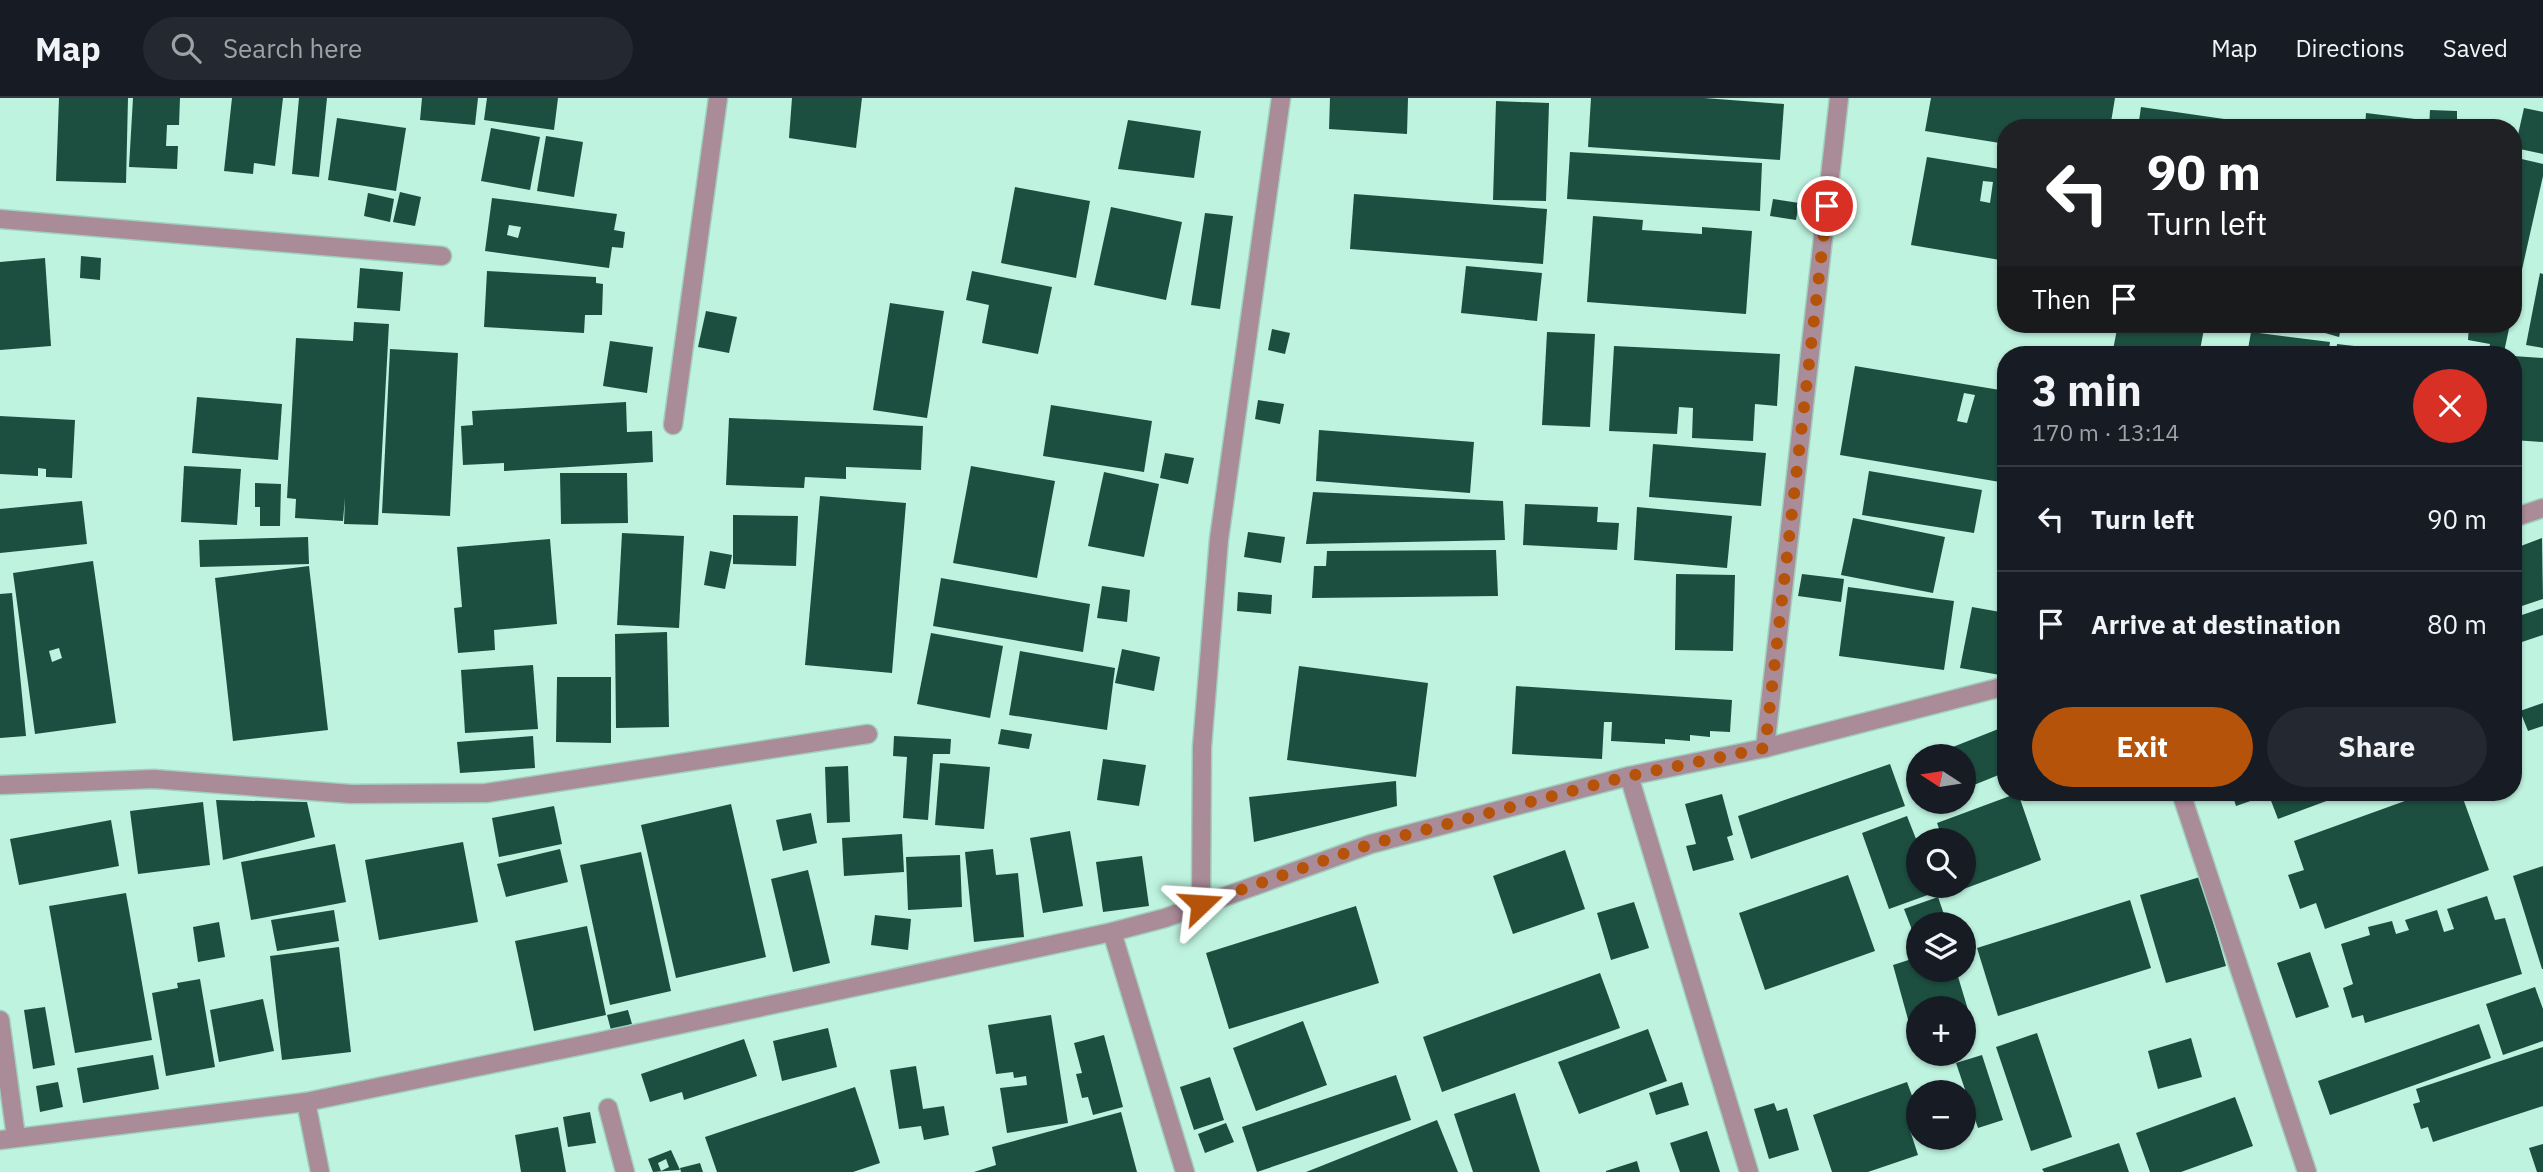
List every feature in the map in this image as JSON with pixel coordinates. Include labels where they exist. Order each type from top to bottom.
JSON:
[{"type":"street","points":[[673,425],[718,98]]},
{"type":"street","points":[[1201,904],[1202,747],[1219,539],[1281,98]]},
{"type":"street","points":[[1765,748],[1839,98]]},
{"type":"street","points":[[0,219],[442,256]]},
{"type":"street","points":[[2522,515],[2543,508]]},
{"type":"street","points":[[0,1020],[8,1138],[306,1102],[593,1044],[1112,932],[1165,918],[1371,844],[1629,776],[1765,748],[1997,688]]},
{"type":"street","points":[[0,785],[154,779],[351,794],[486,793],[868,734]]},
{"type":"street","points":[[1629,776],[1749,1172]]},
{"type":"street","points":[[2184,801],[2307,1172]]},
{"type":"street","points":[[1112,932],[1185,1172]]},
{"type":"street","points":[[306,1102],[320,1172]]},
{"type":"street","points":[[608,1108],[625,1172]]},
{"type":"building","points":[[59,98],[128,98],[126,183],[56,181]]},
{"type":"building","points":[[133,98],[180,98],[179,125],[167,125],[166,146],[178,146],[177,169],[129,167]]},
{"type":"building","points":[[232,98],[283,98],[275,166],[254,163],[253,174],[224,171]]},
{"type":"building","points":[[299,98],[327,98],[319,177],[292,174]]},
{"type":"building","points":[[422,98],[478,98],[475,125],[420,120]]},
{"type":"building","points":[[487,98],[558,98],[554,130],[484,120]]},
{"type":"building","points":[[792,98],[862,98],[856,148],[789,138]]},
{"type":"building","points":[[1330,98],[1408,98],[1407,134],[1329,129]]},
{"type":"building","points":[[1591,98],[1704,98],[1784,104],[1780,160],[1588,147]]},
{"type":"building","points":[[1931,98],[2115,98],[2112,119],[1997,119],[1997,143],[1925,131]]},
{"type":"building","points":[[1496,101],[1549,103],[1546,201],[1493,200]]},
{"type":"building","points":[[2141,107],[2224,119],[2139,119]]},
{"type":"building","points":[[2524,108],[2543,112],[2543,154],[2522,150]]},
{"type":"building","points":[[2430,110],[2457,111],[2457,119],[2430,119]]},
{"type":"building","points":[[2366,113],[2415,119],[2366,119]]},
{"type":"building","points":[[337,118],[406,128],[396,191],[328,180]]},
{"type":"building","points":[[1128,120],[1201,131],[1194,178],[1118,169]]},
{"type":"building","points":[[491,128],[540,137],[530,190],[481,181]]},
{"type":"building","points":[[546,136],[583,142],[574,197],[537,191]]},
{"type":"building","points":[[1570,152],[1762,163],[1760,211],[1567,199]]},
{"type":"building","points":[[1927,157],[1997,169],[1997,259],[1911,245]],"holes":[[[1983,181],[1993,182],[1990,203],[1980,201]]]},
{"type":"building","points":[[2522,159],[2543,164],[2543,176],[2522,269]]},
{"type":"building","points":[[1015,187],[1090,201],[1076,278],[1001,263]]},
{"type":"building","points":[[400,192],[421,197],[415,226],[393,222]]},
{"type":"building","points":[[368,193],[394,199],[390,222],[364,216]]},
{"type":"building","points":[[1354,194],[1547,209],[1543,264],[1350,249]]},
{"type":"building","points":[[492,198],[617,214],[614,230],[625,232],[623,248],[612,247],[609,268],[485,251]],"holes":[[[509,225],[521,227],[518,238],[507,235]]]},
{"type":"building","points":[[1773,199],[1799,203],[1796,220],[1770,216]]},
{"type":"building","points":[[1111,207],[1182,222],[1166,300],[1094,285]]},
{"type":"building","points":[[1205,213],[1233,216],[1220,309],[1191,305]]},
{"type":"building","points":[[1593,216],[1643,220],[1642,230],[1702,234],[1702,227],[1752,231],[1746,314],[1587,302]]},
{"type":"building","points":[[81,256],[101,258],[100,280],[80,278]]},
{"type":"building","points":[[45,258],[51,346],[0,350],[0,262]]},
{"type":"building","points":[[1466,266],[1542,273],[1537,321],[1461,313]]},
{"type":"building","points":[[360,268],[403,272],[400,311],[357,308]]},
{"type":"building","points":[[487,271],[596,277],[596,283],[603,284],[602,315],[585,315],[584,333],[484,327]]},
{"type":"building","points":[[972,271],[1052,287],[1038,354],[982,343],[989,305],[966,300]]},
{"type":"building","points":[[2540,273],[2543,274],[2543,348],[2526,345]]},
{"type":"building","points":[[890,303],[944,311],[927,418],[873,410]]},
{"type":"building","points":[[706,311],[737,317],[729,353],[698,347]]},
{"type":"building","points":[[354,322],[389,324],[378,525],[344,524],[345,498],[343,521],[295,518],[296,499],[287,498],[296,338],[353,341]]},
{"type":"building","points":[[1272,329],[1290,333],[1285,354],[1268,350]]},
{"type":"building","points":[[1547,332],[1595,334],[1590,427],[1542,425]]},
{"type":"building","points":[[2116,333],[2203,333],[2201,346],[2114,346]]},
{"type":"building","points":[[2251,333],[2330,342],[2329,346],[2249,346]]},
{"type":"building","points":[[2468,333],[2508,333],[2505,346],[2490,346],[2468,340]]},
{"type":"building","points":[[610,341],[653,347],[647,393],[603,386]]},
{"type":"building","points":[[1614,346],[1780,354],[1777,406],[1755,404],[1753,441],[1692,438],[1693,408],[1679,407],[1677,434],[1609,431]]},
{"type":"building","points":[[390,349],[458,353],[450,516],[382,513]]},
{"type":"building","points":[[2522,357],[2543,358],[2543,442],[2522,441]]},
{"type":"building","points":[[1855,366],[1997,390],[1997,481],[1840,455]],"holes":[[[1964,393],[1975,395],[1967,423],[1957,421]]]},
{"type":"building","points":[[197,397],[282,404],[278,460],[192,453]]},
{"type":"building","points":[[1258,400],[1284,404],[1280,424],[1255,419]]},
{"type":"building","points":[[626,402],[627,432],[652,431],[653,462],[504,471],[504,463],[463,465],[461,426],[473,425],[472,411]]},
{"type":"building","points":[[1051,405],[1152,421],[1144,472],[1043,456]]},
{"type":"building","points":[[0,416],[75,420],[72,478],[46,477],[46,469],[38,468],[38,476],[0,474]]},
{"type":"building","points":[[729,418],[923,426],[921,470],[846,467],[846,479],[805,477],[804,488],[726,485]]},
{"type":"building","points":[[1319,430],[1474,442],[1470,493],[1316,481]]},
{"type":"building","points":[[1653,444],[1766,453],[1761,506],[1649,497]]},
{"type":"building","points":[[1165,453],[1194,458],[1188,484],[1160,478]]},
{"type":"building","points":[[184,466],[241,469],[237,525],[181,522]]},
{"type":"building","points":[[971,466],[1055,481],[1037,578],[953,563]]},
{"type":"building","points":[[1869,471],[1982,490],[1974,533],[1862,515]]},
{"type":"building","points":[[1104,472],[1159,484],[1144,557],[1088,546]]},
{"type":"building","points":[[560,473],[627,473],[628,523],[561,524]]},
{"type":"building","points":[[255,483],[281,484],[280,526],[260,526],[260,507],[255,507]]},
{"type":"building","points":[[1313,492],[1503,501],[1505,540],[1306,544]]},
{"type":"building","points":[[820,496],[906,503],[892,673],[805,665]]},
{"type":"building","points":[[82,501],[87,544],[0,553],[0,509]]},
{"type":"building","points":[[1525,504],[1598,507],[1597,522],[1619,523],[1617,550],[1523,545]]},
{"type":"building","points":[[1637,507],[1732,516],[1727,568],[1634,560]]},
{"type":"building","points":[[733,515],[798,516],[796,566],[733,564]]},
{"type":"building","points":[[1853,518],[1945,537],[1933,593],[1841,575]]},
{"type":"building","points":[[1248,532],[1285,537],[1281,563],[1244,557]]},
{"type":"building","points":[[622,533],[684,536],[679,628],[617,625]]},
{"type":"building","points":[[308,537],[309,564],[200,567],[199,540]]},
{"type":"building","points":[[2542,538],[2543,599],[2522,606],[2522,546]]},
{"type":"building","points":[[550,539],[557,624],[494,630],[495,650],[458,653],[454,608],[462,607],[457,547]]},
{"type":"building","points":[[1496,550],[1498,596],[1312,598],[1314,566],[1326,566],[1327,551]]},
{"type":"building","points":[[710,551],[732,555],[725,589],[704,585]]},
{"type":"building","points":[[93,561],[116,723],[35,734],[13,573]],"holes":[[[59,648],[62,658],[52,662],[49,651]]]},
{"type":"building","points":[[309,566],[328,730],[233,741],[215,578]]},
{"type":"building","points":[[1676,574],[1735,575],[1733,651],[1675,650]]},
{"type":"building","points":[[1802,574],[1844,579],[1841,602],[1798,596]]},
{"type":"building","points":[[941,578],[1090,604],[1083,652],[933,626]]},
{"type":"building","points":[[1102,586],[1130,590],[1127,622],[1097,618]]},
{"type":"building","points":[[1848,587],[1954,601],[1944,670],[1839,656]]},
{"type":"building","points":[[1238,592],[1272,595],[1271,614],[1237,611]]},
{"type":"building","points":[[12,593],[26,736],[0,738],[0,594]]},
{"type":"building","points":[[1972,607],[1997,611],[1997,674],[1960,668]]},
{"type":"building","points":[[2543,608],[2543,635],[2522,642],[2522,615]]},
{"type":"building","points":[[667,632],[669,727],[616,728],[615,634]]},
{"type":"building","points":[[931,633],[1003,646],[990,718],[917,704]]},
{"type":"building","points":[[1122,649],[1160,657],[1154,691],[1115,683]]},
{"type":"building","points":[[1020,651],[1115,668],[1107,730],[1009,715]]},
{"type":"building","points":[[533,665],[538,729],[465,733],[461,670]]},
{"type":"building","points":[[1299,666],[1428,683],[1416,777],[1287,760]]},
{"type":"building","points":[[557,677],[611,677],[611,743],[556,742]]},
{"type":"building","points":[[1516,686],[1732,700],[1730,732],[1710,731],[1710,737],[1690,735],[1690,741],[1665,739],[1665,744],[1611,741],[1612,722],[1604,722],[1602,759],[1512,754]]},
{"type":"building","points":[[2543,703],[2543,726],[2528,731],[2522,710]]},
{"type":"building","points":[[1001,729],[1032,734],[1029,749],[998,744]]},
{"type":"building","points":[[1997,730],[1997,776],[1976,784],[1976,744],[1960,744]]},
{"type":"building","points":[[533,736],[535,768],[460,773],[457,742]]},
{"type":"building","points":[[894,736],[951,739],[950,754],[933,754],[928,820],[903,818],[907,757],[893,756]]},
{"type":"building","points":[[1103,759],[1146,765],[1139,806],[1097,800]]},
{"type":"building","points":[[940,763],[990,767],[984,829],[935,825]]},
{"type":"building","points":[[1890,764],[1905,806],[1751,859],[1738,816]]},
{"type":"building","points":[[848,766],[850,822],[827,823],[825,767]]},
{"type":"building","points":[[1396,781],[1397,806],[1254,842],[1249,797]]},
{"type":"building","points":[[1722,794],[1733,835],[1727,837],[1734,860],[1693,871],[1686,846],[1696,844],[1685,804]]},
{"type":"building","points":[[216,800],[307,802],[315,837],[223,860]]},
{"type":"building","points":[[1997,801],[2021,801],[2041,860],[1976,884],[1976,828],[1939,828],[1937,823],[1961,814],[1976,814],[1976,809]]},
{"type":"building","points":[[2234,801],[2250,801],[2236,806]]},
{"type":"building","points":[[2271,801],[2326,801],[2278,819]]},
{"type":"building","points":[[2405,801],[2464,801],[2489,870],[2325,929],[2316,903],[2300,909],[2288,875],[2304,870],[2294,841]]},
{"type":"building","points":[[203,802],[210,865],[138,874],[130,811]]},
{"type":"building","points":[[731,804],[766,957],[676,978],[641,825]]},
{"type":"building","points":[[554,806],[562,844],[499,857],[492,818]]},
{"type":"building","points":[[811,813],[817,843],[783,851],[776,820]]},
{"type":"building","points":[[1907,816],[1912,828],[1906,828],[1906,898],[1919,898],[1889,909],[1862,833]]},
{"type":"building","points":[[111,820],[119,866],[19,885],[10,839]]},
{"type":"building","points":[[1070,831],[1083,906],[1043,913],[1030,838]]},
{"type":"building","points":[[902,834],[904,872],[844,876],[842,838]]},
{"type":"building","points":[[463,842],[478,922],[379,940],[365,860]]},
{"type":"building","points":[[335,844],[346,902],[251,920],[241,862]]},
{"type":"building","points":[[560,849],[568,882],[506,897],[497,864]]},
{"type":"building","points":[[993,849],[996,875],[1018,873],[1024,937],[974,942],[965,852]]},
{"type":"building","points":[[1565,850],[1585,909],[1513,934],[1493,876]]},
{"type":"building","points":[[641,852],[671,991],[610,1005],[580,865]]},
{"type":"building","points":[[960,855],[962,907],[908,910],[906,857]]},
{"type":"building","points":[[1142,856],[1149,906],[1103,912],[1096,862]]},
{"type":"building","points":[[2543,866],[2543,969],[2542,969],[2513,876]]},
{"type":"building","points":[[808,870],[830,963],[793,972],[771,879]]},
{"type":"building","points":[[1848,875],[1875,951],[1765,990],[1739,913]]},
{"type":"building","points":[[2200,877],[2226,966],[2166,983],[2140,895]]},
{"type":"building","points":[[126,893],[152,1040],[75,1053],[49,906]]},
{"type":"building","points":[[2487,896],[2495,920],[2505,918],[2522,974],[2365,1023],[2363,1015],[2352,1018],[2343,988],[2353,984],[2341,944],[2370,935],[2368,927],[2392,921],[2396,934],[2409,930],[2405,920],[2437,910],[2444,932],[2454,929],[2447,909]]},
{"type":"building","points":[[1938,898],[1943,912],[1906,912],[1906,914],[1904,909]]},
{"type":"building","points":[[2130,900],[2151,968],[1998,1016],[1977,948]]},
{"type":"building","points":[[1634,902],[1649,948],[1611,960],[1597,913]]},
{"type":"building","points":[[1356,906],[1379,983],[1229,1029],[1206,953]]},
{"type":"building","points":[[334,910],[339,941],[277,951],[271,920]]},
{"type":"building","points":[[875,915],[911,919],[908,950],[871,945]]},
{"type":"building","points":[[219,922],[225,957],[198,962],[193,927]]},
{"type":"building","points":[[587,926],[606,1015],[534,1031],[515,941]]},
{"type":"building","points":[[339,947],[351,1052],[282,1060],[270,956]]},
{"type":"building","points":[[2310,952],[2329,1007],[2296,1018],[2277,963]]},
{"type":"building","points":[[1906,961],[1906,982],[1960,982],[1964,996],[1906,996],[1906,1012],[1893,965]]},
{"type":"building","points":[[1600,973],[1620,1028],[1442,1092],[1423,1037]]},
{"type":"building","points":[[200,979],[215,1067],[166,1076],[152,993],[178,988],[177,983]]},
{"type":"building","points":[[2535,987],[2543,1009],[2543,1041],[2503,1055],[2486,1004]]},
{"type":"building","points":[[263,999],[274,1051],[219,1062],[210,1010]]},
{"type":"building","points":[[45,1007],[55,1065],[33,1069],[24,1010]]},
{"type":"building","points":[[628,1010],[632,1024],[611,1030],[607,1015]]},
{"type":"building","points":[[1051,1015],[1068,1123],[1007,1133],[1000,1088],[1027,1085],[1026,1076],[1014,1078],[1013,1072],[996,1074],[988,1025]]},
{"type":"building","points":[[1303,1021],[1327,1085],[1256,1111],[1233,1048]]},
{"type":"building","points":[[2479,1024],[2491,1058],[2330,1115],[2318,1081]]},
{"type":"building","points":[[828,1028],[837,1067],[782,1081],[773,1041]]},
{"type":"building","points":[[1648,1029],[1667,1081],[1579,1114],[1558,1062]]},
{"type":"building","points":[[2037,1033],[2072,1137],[2031,1151],[1996,1047]]},
{"type":"building","points":[[1104,1035],[1123,1107],[1093,1115],[1088,1097],[1082,1098],[1076,1074],[1082,1073],[1074,1043]]},
{"type":"building","points":[[2191,1038],[2202,1077],[2158,1089],[2148,1051]]},
{"type":"building","points":[[744,1039],[757,1076],[684,1100],[682,1092],[650,1102],[641,1074]]},
{"type":"building","points":[[2543,1047],[2543,1106],[2433,1142],[2428,1127],[2421,1129],[2413,1104],[2420,1102],[2416,1089]]},
{"type":"building","points":[[153,1055],[159,1089],[83,1103],[77,1068]]},
{"type":"building","points":[[1982,1055],[2003,1120],[1978,1128],[1976,1080],[1962,1080],[1957,1066],[1976,1066],[1976,1057]]},
{"type":"building","points":[[916,1066],[923,1109],[944,1106],[949,1135],[924,1140],[921,1126],[899,1129],[890,1070]]},
{"type":"building","points":[[1396,1075],[1411,1120],[1257,1172],[1242,1127]]},
{"type":"building","points":[[1210,1077],[1224,1120],[1194,1130],[1180,1087]]},
{"type":"building","points":[[58,1082],[63,1107],[40,1112],[36,1086]]},
{"type":"building","points":[[1682,1082],[1689,1105],[1656,1115],[1649,1093]]},
{"type":"building","points":[[1906,1082],[1906,1150],[1916,1150],[1918,1155],[1868,1172],[1832,1172],[1813,1115]]},
{"type":"building","points":[[855,1087],[880,1163],[853,1172],[717,1172],[705,1137]]},
{"type":"building","points":[[1515,1093],[1540,1172],[1473,1172],[1454,1114]]},
{"type":"building","points":[[2235,1097],[2253,1146],[2181,1172],[2150,1172],[2136,1133]]},
{"type":"building","points":[[1774,1103],[1777,1111],[1787,1108],[1799,1150],[1769,1159],[1754,1109]]},
{"type":"building","points":[[590,1112],[596,1143],[568,1147],[563,1117]]},
{"type":"building","points":[[1121,1112],[1137,1172],[974,1172],[996,1165],[992,1147]]},
{"type":"building","points":[[1437,1120],[1458,1172],[1306,1172]]},
{"type":"building","points":[[1226,1123],[1234,1142],[1205,1153],[1198,1134]]},
{"type":"building","points":[[558,1127],[566,1172],[521,1172],[515,1135]]},
{"type":"building","points":[[1707,1131],[1720,1172],[1680,1172],[1670,1143]]},
{"type":"building","points":[[2119,1143],[2129,1172],[2044,1172],[2042,1169]]},
{"type":"building","points":[[2543,1144],[2543,1172],[2537,1172],[2529,1148]]},
{"type":"building","points":[[671,1150],[680,1170],[653,1172],[648,1159]],"holes":[[[666,1159],[669,1167],[661,1171],[658,1163]]]},
{"type":"building","points":[[1637,1161],[1640,1172],[1606,1172],[1606,1171]]},
{"type":"building","points":[[700,1163],[703,1172],[681,1172],[680,1168]]},
{"type":"route","points":[[1201,904],[1371,844],[1629,776],[1765,748],[1827,206]]}]
